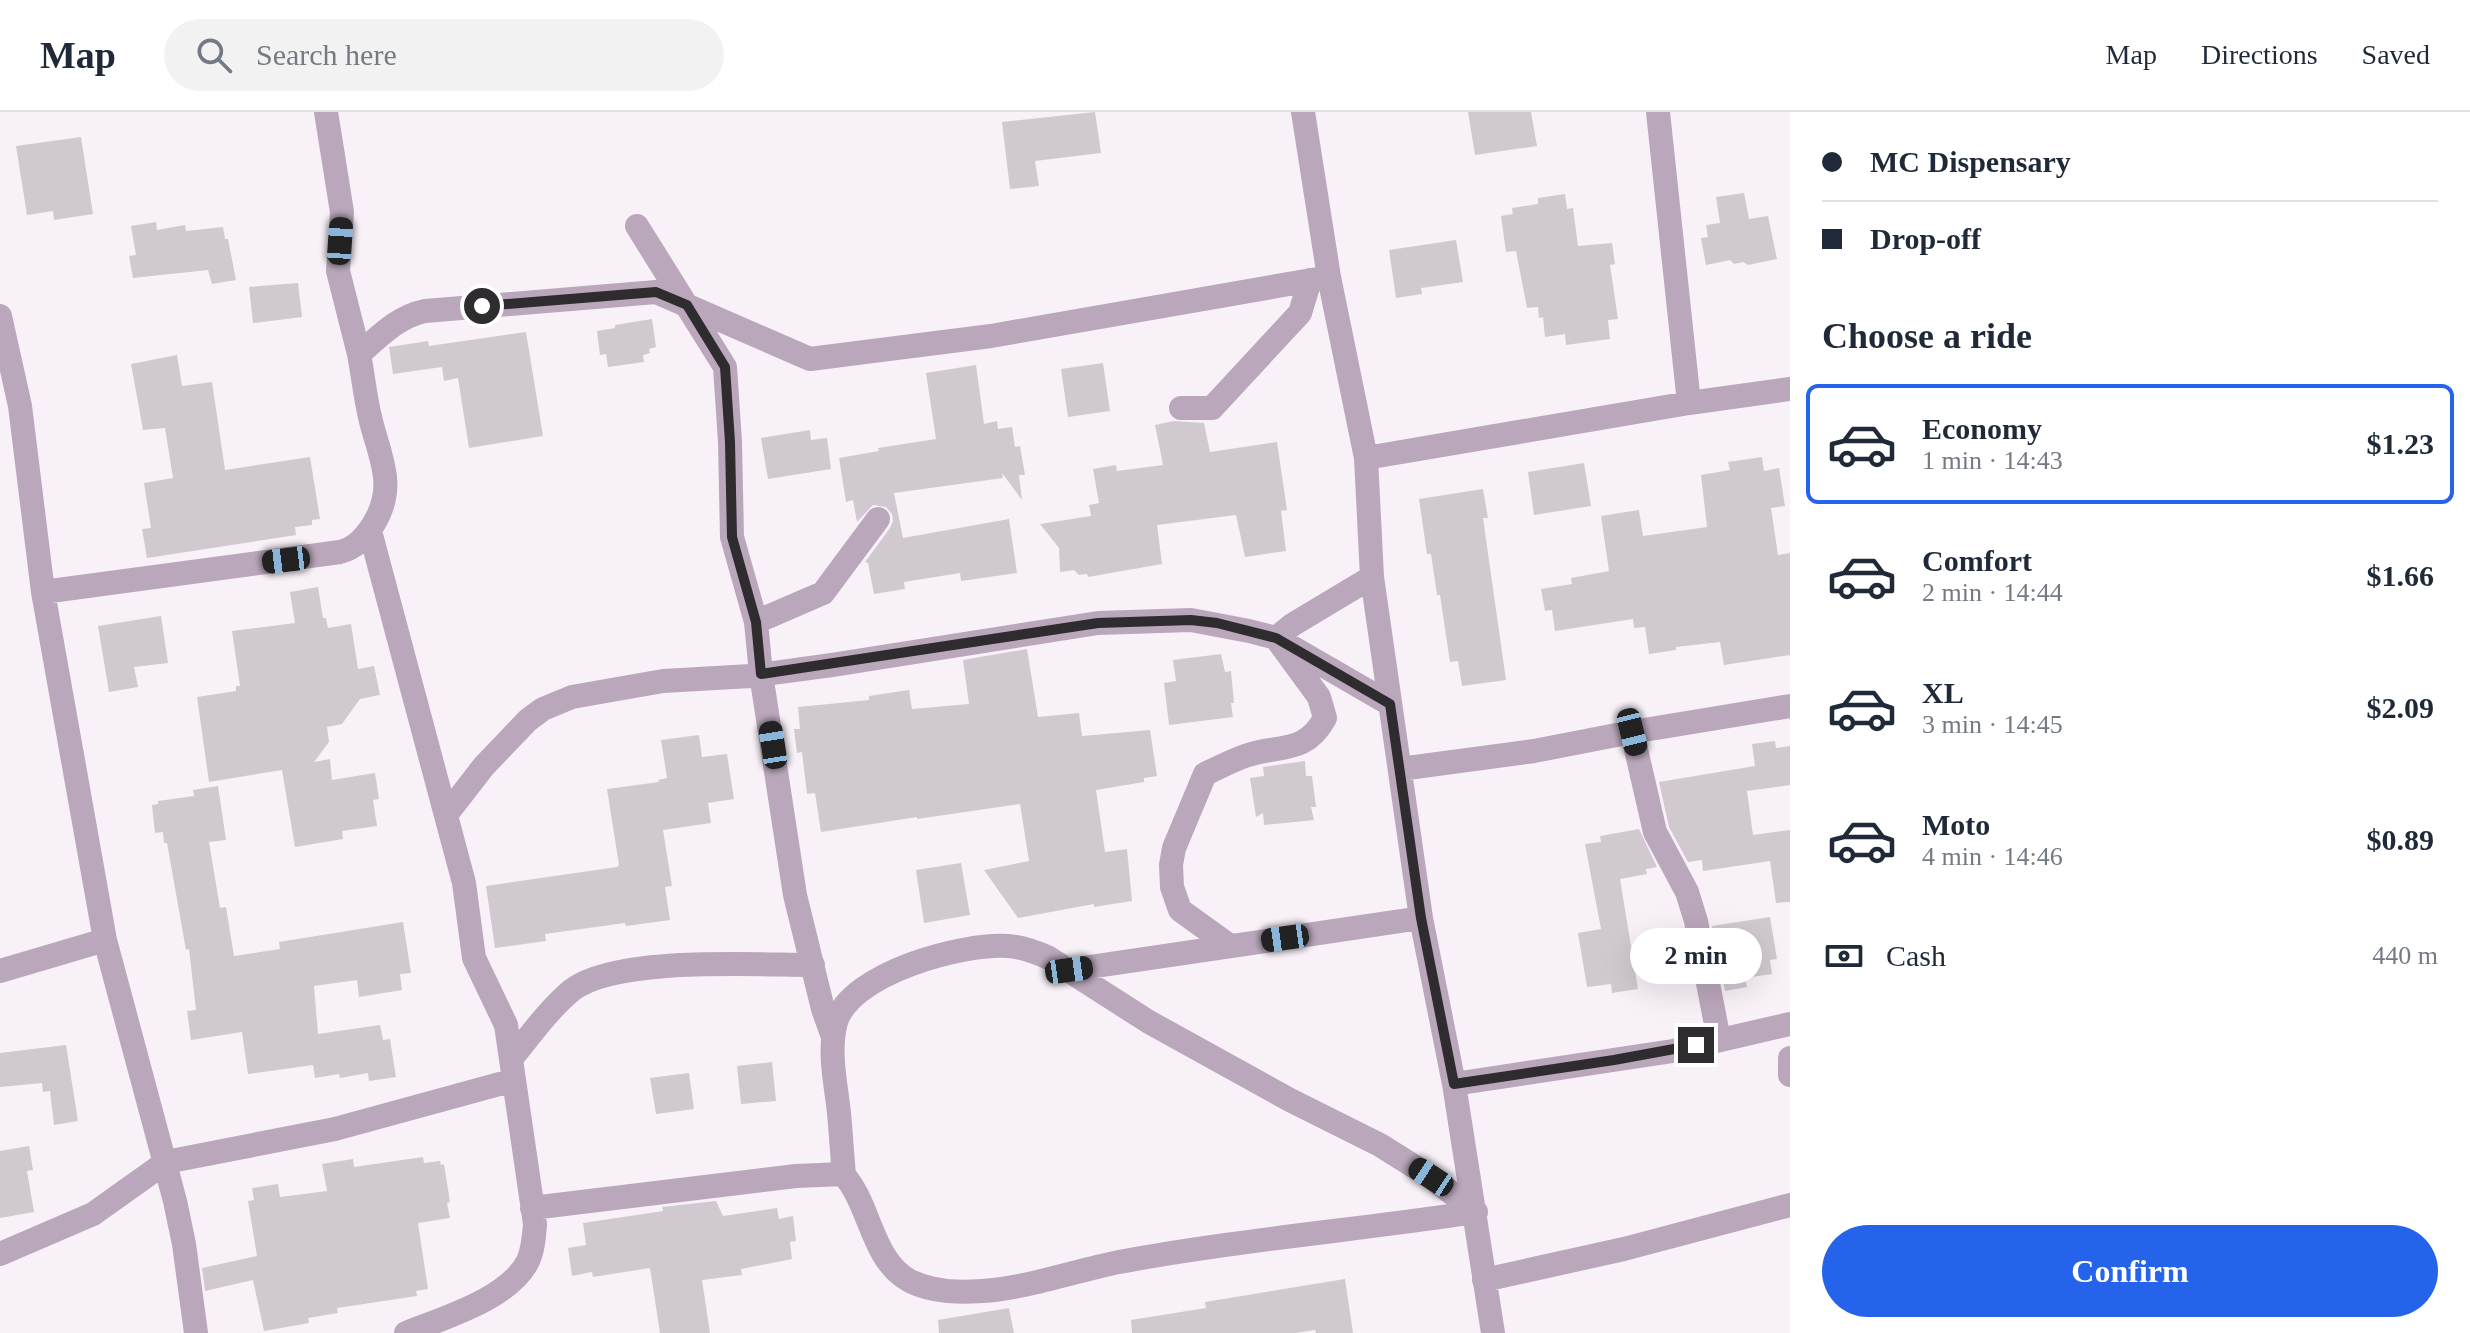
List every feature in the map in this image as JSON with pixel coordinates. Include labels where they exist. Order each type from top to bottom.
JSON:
[{"type":"street","points":[[43,592],[340,552],[356,546],[370,531],[383,507],[386,475],[338,271],[342,212],[326,112]]},
{"type":"street","points":[[1303,112],[1320,278],[1366,458],[1372,577],[1421,918],[1454,1084],[1493,1333]]},
{"type":"street","points":[[1658,112],[1689,403]]},
{"type":"street","points":[[637,226],[725,367],[732,537],[756,622],[789,864],[823,1009],[833,1037]]},
{"type":"street","points":[[359,354],[399,319],[425,311],[656,292],[810,359],[991,336],[1320,278]]},
{"type":"street","points":[[1181,408],[1212,408],[1300,313],[1320,278]]},
{"type":"street","points":[[0,316],[10,408],[105,940],[166,1162],[184,1244],[196,1333]]},
{"type":"street","points":[[1366,458],[1689,403],[1790,389]]},
{"type":"street","points":[[756,622],[823,593],[878,519]]},
{"type":"street","points":[[370,531],[464,883],[474,958],[506,1025],[535,1224],[528,1262],[508,1284],[483,1300],[406,1333]]},
{"type":"street","points":[[1276,638],[1372,577]]},
{"type":"street","points":[[446,815],[484,766],[521,726],[556,702],[663,681],[761,674],[1098,623],[1191,620],[1217,623],[1276,638],[1390,704]]},
{"type":"street","points":[[1230,946],[1177,906],[1171,873],[1174,848],[1205,774],[1244,756],[1292,748],[1307,741],[1319,730],[1325,718],[1319,697],[1276,638]]},
{"type":"street","points":[[1400,769],[1534,751],[1790,706]]},
{"type":"street","points":[[1632,732],[1655,832],[1694,911],[1719,1040]]},
{"type":"street","points":[[1069,970],[1421,918]]},
{"type":"street","points":[[0,971],[105,940]]},
{"type":"street","points":[[1008,946],[1041,954],[1149,1022],[1290,1100],[1380,1145],[1431,1177],[1476,1212],[1294,1234],[1119,1262],[985,1291],[941,1291],[910,1280],[892,1266],[844,1175],[833,1037],[840,1013],[857,994],[891,973],[920,962],[974,948],[1008,946]]},
{"type":"street","points":[[0,1254],[93,1214],[166,1162],[335,1129],[513,1069],[554,1007],[593,978],[682,964],[813,965]]},
{"type":"street","points":[[1454,1084],[1785,1031]]},
{"type":"street","points":[[1790,1058],[1790,1075]]},
{"type":"street","points":[[532,1208],[796,1176],[844,1175]]},
{"type":"street","points":[[1484,1280],[1624,1249],[1790,1205]]},
{"type":"building","points":[[1095,112],[1101,153],[1035,161],[1039,186],[1010,189],[1002,122]]},
{"type":"building","points":[[1468,112],[1531,112],[1537,146],[1475,155]]},
{"type":"building","points":[[81,137],[93,214],[54,220],[53,211],[27,215],[16,146]]},
{"type":"building","points":[[1744,193],[1749,219],[1768,216],[1777,259],[1748,265],[1743,262],[1734,264],[1730,260],[1706,265],[1701,238],[1708,237],[1706,225],[1720,223],[1716,197]]},
{"type":"building","points":[[1565,194],[1567,209],[1573,208],[1578,246],[1612,243],[1615,264],[1610,265],[1618,319],[1608,320],[1610,339],[1566,345],[1565,334],[1545,337],[1543,317],[1539,318],[1538,307],[1527,308],[1516,251],[1506,252],[1501,216],[1513,214],[1512,208],[1538,204],[1538,198]]},
{"type":"building","points":[[156,222],[157,230],[185,225],[186,231],[223,227],[236,280],[212,284],[208,270],[133,278],[129,256],[136,255],[131,226]]},
{"type":"building","points":[[1456,240],[1463,282],[1421,288],[1422,294],[1396,298],[1389,250]]},
{"type":"building","points":[[298,283],[302,317],[253,323],[249,287]]},
{"type":"building","points":[[652,319],[656,347],[643,355],[644,362],[608,367],[606,354],[600,355],[597,331]]},
{"type":"building","points":[[526,332],[543,436],[469,448],[458,378],[444,381],[442,367],[393,374],[389,347],[428,341],[429,346]]},
{"type":"building","points":[[177,355],[182,386],[212,382],[225,470],[310,457],[320,519],[312,520],[312,525],[295,527],[296,535],[147,558],[142,529],[151,528],[144,483],[173,478],[165,428],[143,430],[131,364]]},
{"type":"building","points":[[1103,363],[1110,411],[1068,417],[1061,369]]},
{"type":"building","points":[[976,365],[984,424],[997,421],[998,429],[1012,427],[1015,447],[1020,446],[1025,475],[1019,475],[1022,500],[1002,473],[1003,478],[894,493],[903,538],[1009,519],[1017,573],[961,581],[960,573],[904,582],[905,589],[874,594],[868,563],[865,562],[890,528],[892,514],[886,507],[873,505],[857,522],[853,500],[846,502],[839,458],[936,439],[926,373]]},
{"type":"building","points":[[1174,421],[1204,423],[1210,452],[1277,442],[1287,510],[1281,511],[1286,551],[1245,557],[1236,515],[1157,525],[1162,564],[1088,577],[1074,570],[1060,572],[1059,548],[1040,524],[1091,516],[1089,505],[1099,503],[1093,469],[1116,465],[1117,471],[1163,465],[1155,425]]},
{"type":"building","points":[[810,430],[811,440],[827,438],[831,469],[768,479],[761,438]]},
{"type":"building","points":[[1762,457],[1764,471],[1779,468],[1785,506],[1771,508],[1778,555],[1790,553],[1790,655],[1724,665],[1720,642],[1676,647],[1676,650],[1649,654],[1645,627],[1634,628],[1633,619],[1555,631],[1552,610],[1545,611],[1541,589],[1572,584],[1571,578],[1609,571],[1601,516],[1639,510],[1643,536],[1707,527],[1701,475],[1730,470],[1728,462]]},
{"type":"building","points":[[1584,463],[1591,506],[1534,515],[1528,472]]},
{"type":"building","points":[[1483,489],[1488,518],[1483,518],[1506,680],[1462,686],[1458,661],[1450,662],[1440,595],[1437,595],[1431,554],[1427,554],[1419,499]]},
{"type":"building","points":[[318,587],[323,618],[326,618],[328,628],[351,624],[358,669],[374,666],[380,695],[360,699],[342,724],[327,727],[329,742],[314,762],[330,759],[332,780],[375,773],[379,799],[373,800],[377,826],[342,831],[343,839],[295,847],[282,770],[209,782],[197,697],[236,691],[236,686],[240,686],[232,631],[295,623],[290,592]]},
{"type":"building","points":[[161,616],[168,663],[134,667],[138,687],[109,692],[98,626]]},
{"type":"building","points":[[1027,649],[1038,717],[1079,713],[1082,736],[1150,730],[1157,776],[1144,778],[1144,782],[1096,790],[1105,852],[1127,849],[1132,901],[1094,907],[1094,904],[1018,918],[984,870],[1029,861],[1020,804],[821,832],[815,793],[807,794],[802,752],[797,753],[794,729],[800,729],[798,707],[869,700],[869,696],[909,690],[912,709],[969,704],[963,660]]},
{"type":"building","points":[[1221,654],[1225,672],[1231,671],[1233,717],[1169,725],[1164,683],[1176,681],[1173,660]]},
{"type":"building","points":[[699,735],[702,757],[727,754],[734,799],[708,803],[711,823],[663,830],[672,886],[665,887],[670,920],[545,934],[546,941],[495,948],[486,886],[617,867],[607,789],[659,782],[667,778],[661,740]]},
{"type":"building","points":[[1775,741],[1776,748],[1790,746],[1790,785],[1747,791],[1753,835],[1790,830],[1790,902],[1776,903],[1770,861],[1703,871],[1702,860],[1688,862],[1669,827],[1659,782],[1755,766],[1752,744]]},
{"type":"building","points":[[1305,761],[1306,776],[1312,776],[1316,807],[1311,807],[1314,820],[1264,825],[1263,813],[1256,817],[1250,778],[1264,776],[1263,767]]},
{"type":"building","points":[[218,786],[226,840],[209,842],[220,908],[226,907],[234,956],[280,949],[279,942],[403,922],[411,973],[400,974],[402,990],[359,997],[357,980],[314,986],[318,1034],[380,1025],[383,1040],[390,1039],[396,1077],[369,1081],[368,1073],[315,1078],[313,1065],[248,1074],[242,1032],[191,1040],[187,1011],[196,1010],[189,949],[186,950],[167,843],[164,843],[163,832],[155,833],[152,805],[158,804],[158,801],[194,796],[193,790]]},
{"type":"building","points":[[1639,829],[1657,867],[1646,869],[1647,874],[1620,879],[1638,989],[1612,993],[1611,984],[1587,987],[1578,933],[1601,929],[1585,844],[1601,842],[1600,836]]},
{"type":"building","points":[[961,863],[970,915],[924,923],[916,870]]},
{"type":"building","points":[[1770,917],[1777,959],[1770,960],[1772,974],[1745,978],[1747,987],[1725,991],[1712,926]]},
{"type":"building","points":[[66,1045],[78,1121],[54,1125],[50,1091],[43,1092],[42,1083],[0,1087],[0,1053]]},
{"type":"building","points":[[772,1062],[776,1101],[741,1104],[737,1066]]},
{"type":"building","points":[[689,1073],[694,1109],[656,1114],[650,1078]]},
{"type":"building","points":[[29,1146],[33,1170],[27,1171],[34,1212],[0,1218],[0,1151]]},
{"type":"building","points":[[423,1157],[424,1163],[440,1161],[441,1165],[444,1164],[450,1218],[418,1223],[428,1289],[416,1291],[417,1296],[337,1308],[338,1313],[308,1318],[309,1323],[264,1331],[253,1280],[205,1291],[202,1268],[257,1256],[248,1201],[254,1200],[252,1188],[278,1184],[280,1197],[327,1191],[322,1164],[353,1159],[354,1167]]},
{"type":"building","points":[[716,1201],[723,1216],[777,1208],[779,1219],[793,1216],[796,1241],[790,1242],[792,1259],[741,1269],[742,1275],[702,1280],[710,1333],[660,1333],[650,1268],[593,1277],[592,1272],[572,1276],[568,1248],[586,1245],[583,1223],[663,1211],[662,1207]]},
{"type":"building","points":[[1345,1279],[1353,1333],[1316,1333],[1315,1330],[1295,1333],[1132,1333],[1131,1320],[1206,1308],[1205,1302]]},
{"type":"building","points":[[1009,1308],[1014,1333],[939,1333],[938,1320]]},
{"type":"route","points":[[482,306],[656,292],[687,305],[725,367],[732,537],[756,622],[761,674],[1098,623],[1191,620],[1217,623],[1276,638],[1390,704],[1421,918],[1454,1084],[1696,1045]]}]
